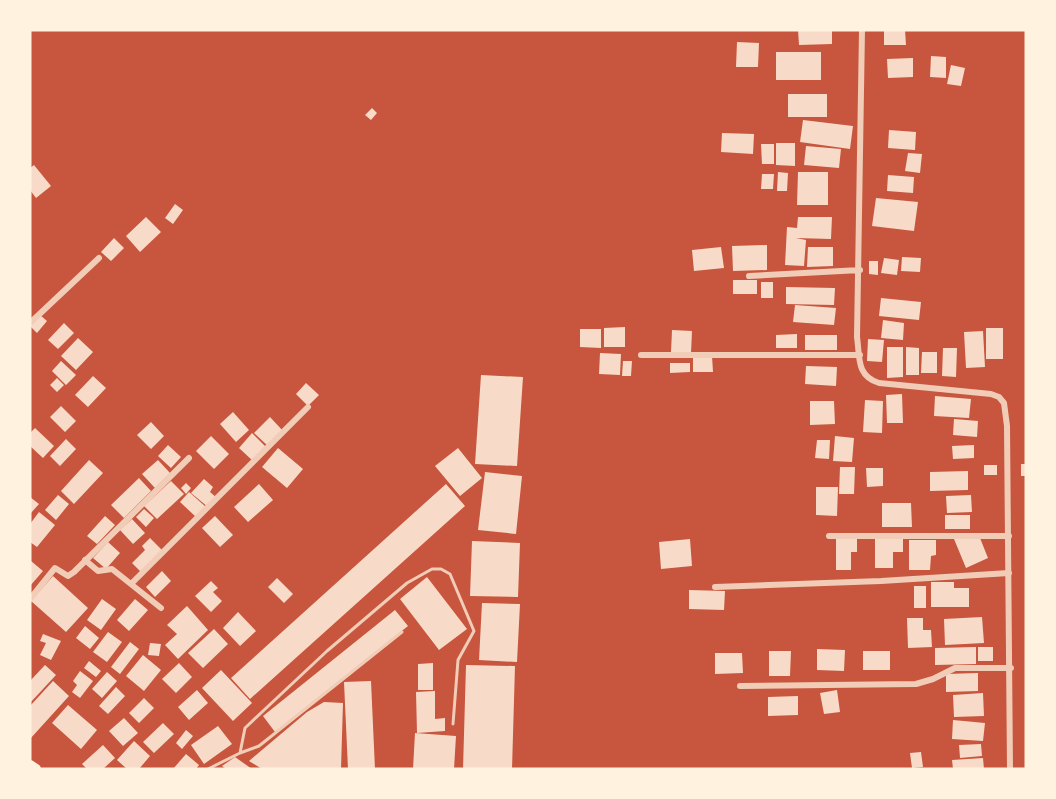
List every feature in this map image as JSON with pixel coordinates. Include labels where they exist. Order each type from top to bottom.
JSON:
[{"type":"highway","points":[[30,765],[36,769]]},
{"type":"street","points":[[862,30],[860,270],[857,337],[860,368],[872,380],[891,385],[984,393],[1001,399],[1007,426],[1011,668],[1010,769]]},
{"type":"street","points":[[30,323],[99,258]]},
{"type":"street","points":[[749,276],[860,270]]},
{"type":"street","points":[[641,355],[860,355]]},
{"type":"street","points":[[131,584],[308,407]]},
{"type":"street","points":[[30,599],[54,568],[70,575],[189,458]]},
{"type":"street","points":[[829,536],[1009,536]]},
{"type":"street","points":[[85,560],[98,571],[112,569],[161,608]]},
{"type":"street","points":[[715,587],[881,581],[1009,573]]},
{"type":"street","points":[[740,686],[916,684],[933,679],[955,668],[1011,668]]},
{"type":"lane","points":[[240,753],[245,728],[327,651],[407,583],[432,569],[441,568],[450,574],[474,631],[458,660],[453,724]]},
{"type":"lane","points":[[208,769],[259,746],[402,632]]},
{"type":"building","points":[[798,30],[832,30],[832,44],[799,45]]},
{"type":"building","points":[[884,30],[905,30],[906,45],[884,45]]},
{"type":"building","points":[[737,42],[759,43],[758,67],[736,67]]},
{"type":"building","points":[[776,52],[821,52],[821,80],[776,80]]},
{"type":"building","points":[[931,56],[946,57],[946,78],[930,77]]},
{"type":"building","points":[[913,58],[913,77],[888,78],[887,59]]},
{"type":"building","points":[[951,65],[965,68],[961,86],[947,84]]},
{"type":"building","points":[[788,94],[827,94],[827,117],[788,117]]},
{"type":"building","points":[[372,108],[377,113],[371,120],[365,115]]},
{"type":"building","points":[[803,120],[853,126],[850,149],[800,142]]},
{"type":"building","points":[[889,130],[916,132],[915,150],[888,148]]},
{"type":"building","points":[[722,133],[754,134],[753,154],[721,152]]},
{"type":"building","points":[[776,143],[795,143],[795,166],[776,165]]},
{"type":"building","points":[[761,144],[774,144],[774,164],[762,164]]},
{"type":"building","points":[[806,146],[841,149],[839,168],[804,165]]},
{"type":"building","points":[[908,153],[922,154],[920,173],[905,171]]},
{"type":"building","points":[[34,165],[51,186],[36,198],[30,190],[30,168]]},
{"type":"building","points":[[778,172],[788,173],[787,191],[777,191]]},
{"type":"building","points":[[798,172],[828,172],[828,205],[797,205]]},
{"type":"building","points":[[762,174],[774,174],[773,189],[761,189]]},
{"type":"building","points":[[888,175],[914,177],[913,193],[887,191]]},
{"type":"building","points":[[876,198],[918,202],[914,231],[872,226]]},
{"type":"building","points":[[175,204],[183,210],[173,224],[165,218]]},
{"type":"building","points":[[146,217],[161,232],[140,252],[126,236]]},
{"type":"building","points":[[798,217],[832,217],[831,239],[796,238],[806,240],[804,266],[785,265],[787,227],[797,228]]},
{"type":"building","points":[[114,238],[124,248],[111,261],[101,252]]},
{"type":"building","points":[[767,245],[767,270],[733,271],[732,246]]},
{"type":"building","points":[[721,247],[724,268],[694,271],[692,250]]},
{"type":"building","points":[[808,247],[833,247],[833,266],[807,267]]},
{"type":"building","points":[[902,257],[921,258],[920,272],[901,271]]},
{"type":"building","points":[[884,258],[899,260],[897,275],[881,273]]},
{"type":"building","points":[[869,261],[878,261],[878,275],[869,274]]},
{"type":"building","points":[[733,280],[757,280],[757,294],[733,294]]},
{"type":"building","points":[[761,282],[773,282],[773,298],[761,298]]},
{"type":"building","points":[[786,287],[835,288],[834,305],[786,304]]},
{"type":"building","points":[[881,298],[921,302],[919,320],[879,316]]},
{"type":"building","points":[[795,305],[836,308],[834,325],[793,322]]},
{"type":"building","points":[[40,315],[47,321],[37,333],[30,326]]},
{"type":"building","points":[[883,320],[904,323],[903,340],[881,338]]},
{"type":"building","points":[[64,323],[74,333],[58,349],[48,340]]},
{"type":"building","points":[[625,327],[625,347],[604,347],[604,328]]},
{"type":"building","points":[[986,328],[1003,328],[1003,359],[986,359]]},
{"type":"building","points":[[580,329],[601,329],[601,348],[580,347]]},
{"type":"building","points":[[672,330],[692,331],[691,353],[671,352]]},
{"type":"building","points":[[983,331],[985,367],[966,368],[964,332]]},
{"type":"building","points":[[797,334],[797,348],[776,348],[776,335]]},
{"type":"building","points":[[805,335],[837,335],[837,350],[805,350]]},
{"type":"building","points":[[78,338],[93,352],[76,370],[61,356]]},
{"type":"building","points":[[868,339],[884,340],[882,362],[867,361]]},
{"type":"building","points":[[887,347],[903,347],[903,377],[887,378]]},
{"type":"building","points":[[906,347],[919,348],[919,375],[906,375]]},
{"type":"building","points":[[943,348],[957,348],[956,377],[942,376]]},
{"type":"building","points":[[922,352],[937,352],[937,373],[921,373]]},
{"type":"building","points":[[600,353],[621,354],[620,375],[599,374]]},
{"type":"building","points":[[712,356],[713,372],[693,372],[693,357]]},
{"type":"building","points":[[61,361],[76,375],[66,385],[52,371]]},
{"type":"building","points":[[623,361],[632,361],[631,376],[622,376]]},
{"type":"building","points":[[670,363],[690,363],[690,372],[670,373]]},
{"type":"building","points":[[806,366],[837,367],[836,386],[805,384]]},
{"type":"building","points":[[481,375],[523,377],[517,466],[475,464]]},
{"type":"building","points":[[93,376],[106,388],[88,407],[75,395]]},
{"type":"building","points":[[57,378],[64,385],[57,392],[50,385]]},
{"type":"building","points":[[306,383],[319,395],[308,406],[296,394]]},
{"type":"building","points":[[902,394],[903,423],[887,423],[886,395]]},
{"type":"building","points":[[935,396],[971,399],[969,418],[934,416]]},
{"type":"building","points":[[865,400],[883,401],[882,433],[863,432]]},
{"type":"building","points":[[810,401],[834,401],[835,424],[810,425]]},
{"type":"building","points":[[61,406],[76,421],[65,432],[50,417]]},
{"type":"building","points":[[233,412],[249,430],[236,442],[220,424]]},
{"type":"building","points":[[270,417],[283,431],[268,446],[254,433]]},
{"type":"building","points":[[954,419],[978,421],[977,437],[953,435]]},
{"type":"building","points":[[151,422],[164,436],[151,449],[137,435]]},
{"type":"building","points":[[35,428],[54,446],[43,458],[30,446],[30,433]]},
{"type":"building","points":[[252,433],[266,447],[253,461],[239,448]]},
{"type":"building","points":[[211,436],[229,454],[214,469],[196,451]]},
{"type":"building","points":[[835,436],[854,438],[852,462],[833,461]]},
{"type":"building","points":[[66,439],[76,449],[60,466],[50,456]]},
{"type":"building","points":[[817,440],[830,440],[829,459],[815,458]]},
{"type":"building","points":[[168,445],[181,457],[171,468],[158,456]]},
{"type":"building","points":[[974,445],[974,458],[953,459],[952,446]]},
{"type":"building","points":[[278,448],[303,469],[287,488],[262,467]]},
{"type":"building","points":[[458,448],[482,478],[460,496],[435,466]]},
{"type":"building","points":[[89,460],[103,473],[74,504],[61,491]]},
{"type":"building","points":[[158,460],[170,473],[155,488],[142,474]]},
{"type":"building","points":[[1021,464],[1026,464],[1026,476],[1021,476]]},
{"type":"building","points":[[984,465],[997,465],[997,475],[984,475]]},
{"type":"building","points":[[840,467],[855,467],[854,494],[839,494]]},
{"type":"building","points":[[866,468],[883,468],[883,486],[867,487]]},
{"type":"building","points":[[968,471],[968,490],[930,491],[930,472]]},
{"type":"building","points":[[485,472],[522,476],[516,534],[478,530]]},
{"type":"building","points":[[139,478],[151,491],[124,518],[111,505]]},
{"type":"building","points":[[204,479],[213,487],[210,492],[217,498],[208,507],[191,493]]},
{"type":"building","points":[[171,481],[184,494],[157,519],[144,506]]},
{"type":"building","points":[[186,483],[191,488],[186,494],[181,488]]},
{"type":"building","points":[[259,484],[273,500],[248,522],[234,507]]},
{"type":"building","points":[[446,484],[465,506],[250,699],[231,678]]},
{"type":"building","points":[[816,487],[838,487],[837,516],[816,515]]},
{"type":"building","points":[[189,492],[206,507],[196,517],[180,502]]},
{"type":"building","points":[[58,495],[69,504],[56,520],[45,510]]},
{"type":"building","points":[[971,495],[972,512],[947,513],[946,496]]},
{"type":"building","points":[[30,497],[39,504],[31,513],[30,512]]},
{"type":"building","points":[[882,503],[911,503],[912,527],[882,527]]},
{"type":"building","points":[[144,509],[154,518],[146,527],[136,517]]},
{"type":"building","points":[[39,512],[55,525],[37,547],[30,542],[30,524]]},
{"type":"building","points":[[945,515],[970,515],[970,529],[945,529]]},
{"type":"building","points":[[105,516],[115,525],[97,544],[87,536]]},
{"type":"building","points":[[215,516],[233,535],[220,547],[202,528]]},
{"type":"building","points":[[132,519],[145,533],[133,544],[120,530]]},
{"type":"building","points":[[150,538],[163,551],[141,572],[132,563],[145,550],[142,546]]},
{"type":"building","points":[[836,538],[857,538],[857,552],[851,552],[851,570],[836,570]]},
{"type":"building","points":[[875,538],[903,538],[903,552],[893,552],[893,568],[875,568]]},
{"type":"building","points":[[980,538],[988,558],[966,568],[954,539]]},
{"type":"building","points":[[690,539],[692,566],[661,569],[659,542]]},
{"type":"building","points":[[909,540],[936,540],[936,555],[931,556],[930,570],[909,570]]},
{"type":"building","points":[[472,541],[520,543],[518,597],[470,596]]},
{"type":"building","points":[[108,542],[120,553],[106,569],[93,558]]},
{"type":"building","points":[[31,561],[43,571],[30,586],[30,563]]},
{"type":"building","points":[[162,571],[171,581],[155,597],[146,587]]},
{"type":"building","points":[[53,576],[88,608],[66,632],[31,601]]},
{"type":"building","points":[[427,577],[467,629],[439,650],[400,599]]},
{"type":"building","points":[[277,578],[293,594],[284,603],[268,587]]},
{"type":"building","points":[[211,581],[218,588],[213,592],[222,601],[211,612],[195,596]]},
{"type":"building","points":[[931,582],[954,582],[954,588],[969,588],[969,607],[931,607]]},
{"type":"building","points":[[914,586],[926,586],[926,608],[914,608]]},
{"type":"building","points":[[689,590],[725,591],[724,610],[689,609]]},
{"type":"building","points":[[102,599],[116,609],[101,630],[87,620]]},
{"type":"building","points":[[135,599],[148,610],[129,631],[117,620]]},
{"type":"building","points":[[482,603],[520,604],[517,662],[479,660]]},
{"type":"building","points":[[187,606],[208,630],[178,659],[165,645],[177,634],[167,625]]},
{"type":"building","points":[[395,610],[408,626],[275,732],[263,716]]},
{"type":"building","points":[[238,612],[256,631],[240,646],[223,628]]},
{"type":"building","points":[[982,617],[984,643],[945,645],[944,619]]},
{"type":"building","points":[[907,618],[923,618],[923,630],[931,630],[932,647],[908,648]]},
{"type":"building","points":[[85,626],[99,638],[90,649],[76,638]]},
{"type":"building","points":[[214,629],[228,644],[203,668],[188,653]]},
{"type":"building","points":[[108,632],[122,642],[107,662],[93,652]]},
{"type":"building","points":[[43,634],[61,641],[51,660],[40,655],[46,643],[40,641]]},
{"type":"building","points":[[130,642],[139,649],[120,674],[111,667]]},
{"type":"building","points":[[150,643],[161,644],[159,656],[148,655]]},
{"type":"building","points":[[976,647],[976,664],[935,665],[935,648]]},
{"type":"building","points":[[978,647],[993,647],[993,661],[978,661]]},
{"type":"building","points":[[817,649],[845,650],[844,671],[817,670]]},
{"type":"building","points":[[769,651],[791,651],[790,676],[769,676]]},
{"type":"building","points":[[863,651],[890,651],[890,670],[863,670]]},
{"type":"building","points":[[715,653],[742,653],[743,673],[715,674]]},
{"type":"building","points":[[143,655],[161,670],[144,691],[126,676]]},
{"type":"building","points":[[89,661],[101,671],[96,677],[84,668]]},
{"type":"building","points":[[179,663],[192,677],[176,693],[162,679]]},
{"type":"building","points":[[433,663],[433,690],[418,690],[418,664]]},
{"type":"building","points":[[45,665],[56,675],[30,703],[30,681]]},
{"type":"building","points":[[466,665],[515,666],[512,769],[463,769]]},
{"type":"building","points":[[221,670],[252,703],[233,721],[202,688]]},
{"type":"building","points":[[80,671],[93,681],[80,698],[72,692],[77,685],[73,681]]},
{"type":"building","points":[[107,672],[117,681],[102,698],[92,689]]},
{"type":"building","points":[[978,673],[978,691],[946,692],[946,674]]},
{"type":"building","points":[[53,681],[69,696],[30,739],[30,706]]},
{"type":"building","points":[[371,681],[375,769],[348,769],[344,682]]},
{"type":"building","points":[[116,687],[125,696],[108,714],[99,706]]},
{"type":"building","points":[[197,690],[208,703],[189,720],[178,707]]},
{"type":"building","points":[[837,690],[840,712],[824,714],[820,693]]},
{"type":"building","points":[[435,691],[435,719],[445,718],[445,731],[417,733],[416,692]]},
{"type":"building","points":[[983,693],[984,716],[954,717],[953,695]]},
{"type":"building","points":[[798,696],[798,715],[768,716],[768,697]]},
{"type":"building","points":[[144,698],[154,708],[139,723],[129,713]]},
{"type":"building","points":[[324,702],[343,703],[341,769],[262,769],[249,761],[307,712]]},
{"type":"building","points":[[68,705],[97,730],[81,749],[52,723]]},
{"type":"building","points":[[124,718],[138,733],[123,746],[109,731]]},
{"type":"building","points":[[953,720],[985,723],[983,741],[952,739]]},
{"type":"building","points":[[163,723],[174,734],[154,753],[143,742]]},
{"type":"building","points":[[218,726],[232,744],[204,764],[191,745]]},
{"type":"building","points":[[186,730],[193,736],[182,749],[176,743]]},
{"type":"building","points":[[415,733],[456,736],[454,769],[413,769]]},
{"type":"building","points":[[134,741],[150,756],[139,769],[127,769],[117,760]]},
{"type":"building","points":[[981,744],[982,756],[960,758],[959,745]]},
{"type":"building","points":[[103,745],[115,758],[103,769],[87,769],[82,764]]},
{"type":"building","points":[[921,752],[923,767],[912,768],[910,753]]},
{"type":"building","points":[[186,754],[199,765],[196,769],[173,769]]},
{"type":"building","points":[[235,757],[252,769],[226,769],[222,766]]},
{"type":"building","points":[[983,758],[984,769],[953,769],[952,760]]}]
